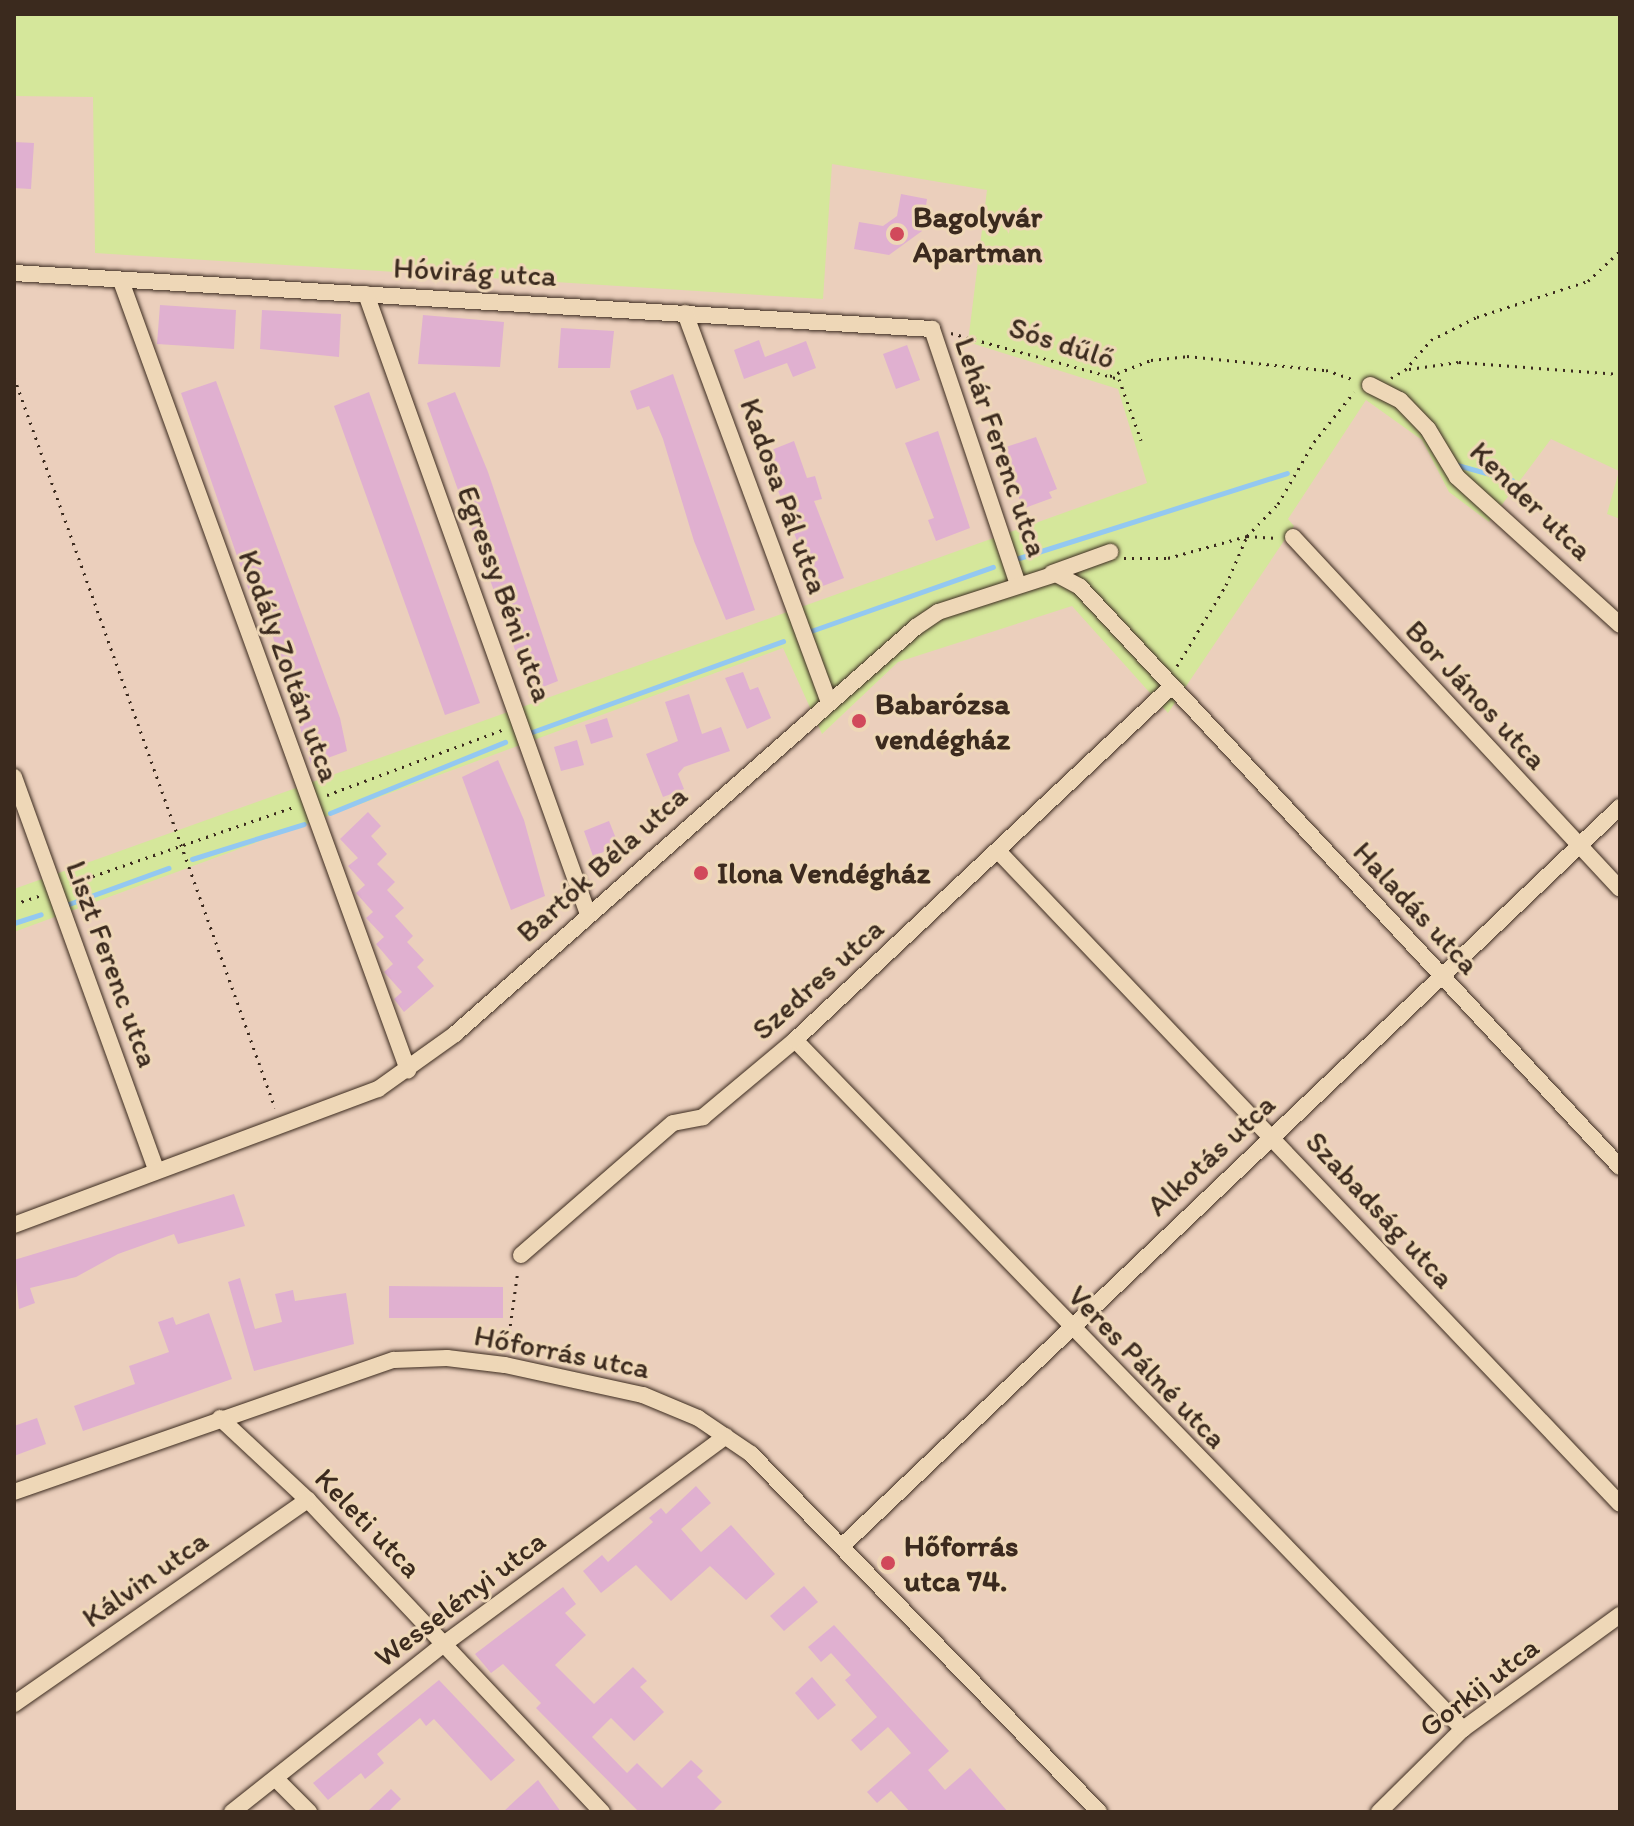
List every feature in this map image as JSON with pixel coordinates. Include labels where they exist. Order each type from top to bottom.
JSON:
[{"type":"street","name":"Hóvirág utca","points":[[14,273],[932,329]]},
{"type":"street","name":"Kodály Zoltán utca","points":[[121,281],[408,1070]]},
{"type":"street","name":"Egressy Béni utca","points":[[366,294],[588,914]]},
{"type":"street","name":"Kadosa Pál utca","points":[[685,313],[828,700]]},
{"type":"street","name":"Lehár Ferenc utca","points":[[932,329],[1018,584]]},
{"type":"street","name":"Kender utca","points":[[1370,385],[1416,415],[1457,477],[1620,625]]},
{"type":"street","name":"Bor János utca","points":[[1293,537],[1620,889]]},
{"type":"street","name":"Bartók Béla utca","points":[[14,1224],[364,1096],[408,1070],[828,700],[928,618],[1104,554]]},
{"type":"street","points":[[1046,575],[1063,576],[1080,587],[1168,684]]},
{"type":"street","name":"Szedres utca","points":[[521,1255],[673,1123],[703,1117],[795,1040],[999,852],[1168,684]]},
{"type":"street","name":"Haladás utca","points":[[1168,684],[1620,1167]]},
{"type":"street","name":"Liszt Ferenc utca","points":[[14,777],[156,1170]]},
{"type":"street","name":"Alkotás utca","points":[[842,1546],[1069,1327],[1620,807]]},
{"type":"street","name":"Szabadság utca","points":[[999,852],[1620,1504]]},
{"type":"street","name":"Veres Pálné utca","points":[[795,1040],[1069,1327],[1463,1729]]},
{"type":"street","name":"Hőforrás utca","points":[[14,1492],[394,1360],[447,1358],[505,1365],[643,1395],[726,1436],[842,1546],[1099,1812]]},
{"type":"street","name":"Keleti utca","points":[[220,1418],[308,1500],[602,1812]]},
{"type":"street","name":"Wesselényi utca","points":[[232,1812],[444,1644],[726,1436]]},
{"type":"street","name":"Kálvin utca","points":[[14,1704],[308,1500]]},
{"type":"street","name":"Gorkij utca","points":[[1379,1812],[1463,1729],[1620,1615]]},
{"type":"street","points":[[276,1779],[309,1812]]},
{"type":"path","points":[[1405,370],[1431,340],[1477,317],[1588,281],[1620,251]]},
{"type":"path","name":"Sós dűlő","points":[[932,329],[1119,379],[1141,440]]},
{"type":"path","points":[[1110,376],[1151,360],[1187,356],[1326,370],[1370,385]]},
{"type":"path","points":[[1168,684],[1218,599],[1247,536],[1278,504],[1336,410],[1348,396],[1405,370],[1459,362],[1620,374]]},
{"type":"path","points":[[14,377],[281,1127]]},
{"type":"path","points":[[1104,554],[1168,558],[1247,536],[1293,537]]},
{"type":"path","points":[[14,904],[308,802],[521,722]]},
{"type":"path","points":[[505,1365],[521,1255]]},
{"type":"green space","points":[[14,14],[1620,14],[1620,519],[1607,514],[1619,471],[1551,439],[1489,522],[1449,492],[1422,440],[1366,400],[1288,519],[1294,526],[1168,713],[1072,606],[898,662],[822,734],[783,648],[14,932],[14,889],[1147,483],[1118,389],[968,342],[987,190],[832,164],[823,299],[95,253],[93,97],[14,96]]},
{"type":"building","points":[[14,142],[34,143],[31,189],[14,188]]},
{"type":"building","points":[[901,194],[927,199],[922,231],[889,255],[854,249],[859,222],[883,226],[897,216]]},
{"type":"building","points":[[160,305],[236,310],[234,349],[157,344]]},
{"type":"building","points":[[262,310],[341,314],[339,357],[260,349]]},
{"type":"building","points":[[423,315],[504,322],[500,367],[418,364]]},
{"type":"building","points":[[561,328],[614,331],[610,368],[558,368]]},
{"type":"building","points":[[759,340],[765,357],[806,341],[816,368],[793,377],[787,363],[744,379],[734,350]]},
{"type":"building","points":[[907,345],[920,380],[896,389],[883,354]]},
{"type":"building","points":[[673,374],[755,610],[726,620],[694,541],[663,439],[649,406],[637,410],[630,391]]},
{"type":"building","points":[[216,381],[340,718],[347,751],[311,764],[266,614],[260,616],[248,588],[181,393]]},
{"type":"building","points":[[369,392],[480,703],[445,715],[334,406]]},
{"type":"building","points":[[455,392],[488,472],[558,681],[530,692],[427,403]]},
{"type":"building","points":[[938,431],[970,528],[936,541],[928,520],[934,518],[905,443]]},
{"type":"building","points":[[1036,437],[1057,489],[1049,492],[1052,498],[1022,509],[1006,447]]},
{"type":"building","points":[[794,441],[807,478],[815,476],[822,499],[814,501],[844,578],[815,589],[764,453]]},
{"type":"building","points":[[743,672],[750,690],[758,687],[771,718],[747,729],[725,678]]},
{"type":"building","points":[[689,694],[702,734],[721,727],[730,751],[684,767],[678,774],[684,789],[663,797],[646,754],[678,741],[665,702]]},
{"type":"building","points":[[607,718],[613,737],[591,744],[585,725]]},
{"type":"building","points":[[577,740],[584,765],[561,771],[554,747]]},
{"type":"building","points":[[498,760],[524,820],[545,896],[511,910],[462,777]]},
{"type":"building","points":[[368,812],[381,826],[371,836],[387,854],[377,864],[395,882],[387,890],[404,908],[395,916],[413,936],[407,942],[424,960],[417,967],[434,986],[404,1012],[394,999],[402,992],[384,972],[393,964],[376,944],[384,937],[366,918],[373,912],[356,893],[365,885],[348,866],[358,858],[340,839]]},
{"type":"building","points":[[609,821],[619,846],[593,856],[584,831]]},
{"type":"building","points":[[234,1194],[245,1226],[178,1244],[174,1234],[118,1254],[76,1277],[30,1288],[35,1303],[19,1309],[14,1260]]},
{"type":"building","points":[[240,1278],[255,1329],[282,1322],[275,1294],[293,1290],[295,1301],[346,1293],[354,1344],[254,1371],[228,1282]]},
{"type":"building","points":[[389,1286],[503,1287],[503,1318],[389,1318]]},
{"type":"building","points":[[209,1313],[232,1379],[83,1431],[74,1406],[135,1384],[129,1366],[169,1352],[158,1322],[173,1317],[176,1325]]},
{"type":"building","points":[[37,1418],[46,1444],[14,1456],[14,1426]]},
{"type":"building","points":[[696,1486],[711,1503],[681,1529],[701,1552],[731,1525],[775,1574],[746,1600],[710,1566],[671,1601],[636,1565],[601,1593],[583,1571],[602,1555],[608,1562],[653,1522],[649,1518],[661,1508],[666,1514]]},
{"type":"building","points":[[804,1586],[818,1602],[784,1631],[770,1616]]},
{"type":"building","points":[[563,1587],[576,1604],[565,1613],[586,1635],[555,1665],[594,1704],[633,1667],[647,1681],[640,1687],[664,1712],[634,1741],[611,1718],[592,1737],[627,1773],[637,1763],[662,1788],[691,1760],[703,1771],[697,1777],[722,1802],[712,1812],[639,1812],[536,1708],[541,1703],[503,1664],[491,1673],[475,1654]]},
{"type":"building","points":[[834,1625],[949,1751],[928,1770],[945,1790],[970,1768],[1008,1812],[910,1812],[891,1791],[877,1803],[867,1792],[911,1753],[888,1727],[861,1751],[851,1740],[877,1717],[845,1680],[851,1675],[831,1653],[821,1662],[808,1647]]},
{"type":"building","points":[[812,1677],[836,1705],[818,1720],[795,1693]]},
{"type":"building","points":[[439,1680],[515,1760],[491,1781],[434,1719],[426,1726],[420,1718],[377,1754],[384,1763],[365,1779],[361,1773],[328,1800],[313,1783]]},
{"type":"building","points":[[538,1780],[561,1812],[503,1812],[519,1797]]},
{"type":"building","points":[[391,1789],[401,1799],[388,1812],[367,1812]]},
{"type":"waterway","points":[[1457,465],[1512,480]]},
{"type":"waterway","points":[[1019,558],[1287,473]]},
{"type":"waterway","points":[[808,632],[993,567]]},
{"type":"waterway","points":[[532,732],[783,641]]},
{"type":"waterway","points":[[330,813],[505,742]]},
{"type":"waterway","points":[[192,859],[304,824]]},
{"type":"waterway","points":[[66,905],[168,868]]},
{"type":"waterway","points":[[14,923],[41,914]]},
{"type":"place","name":"Bagolyvár Apartman","points":[[897,234]]},
{"type":"place","name":"Babarózsa vendégház","points":[[859,721]]},
{"type":"place","name":"Ilona Vendégház","points":[[701,873]]},
{"type":"place","name":"Hőforrás utca 74.","points":[[888,1563]]}]
